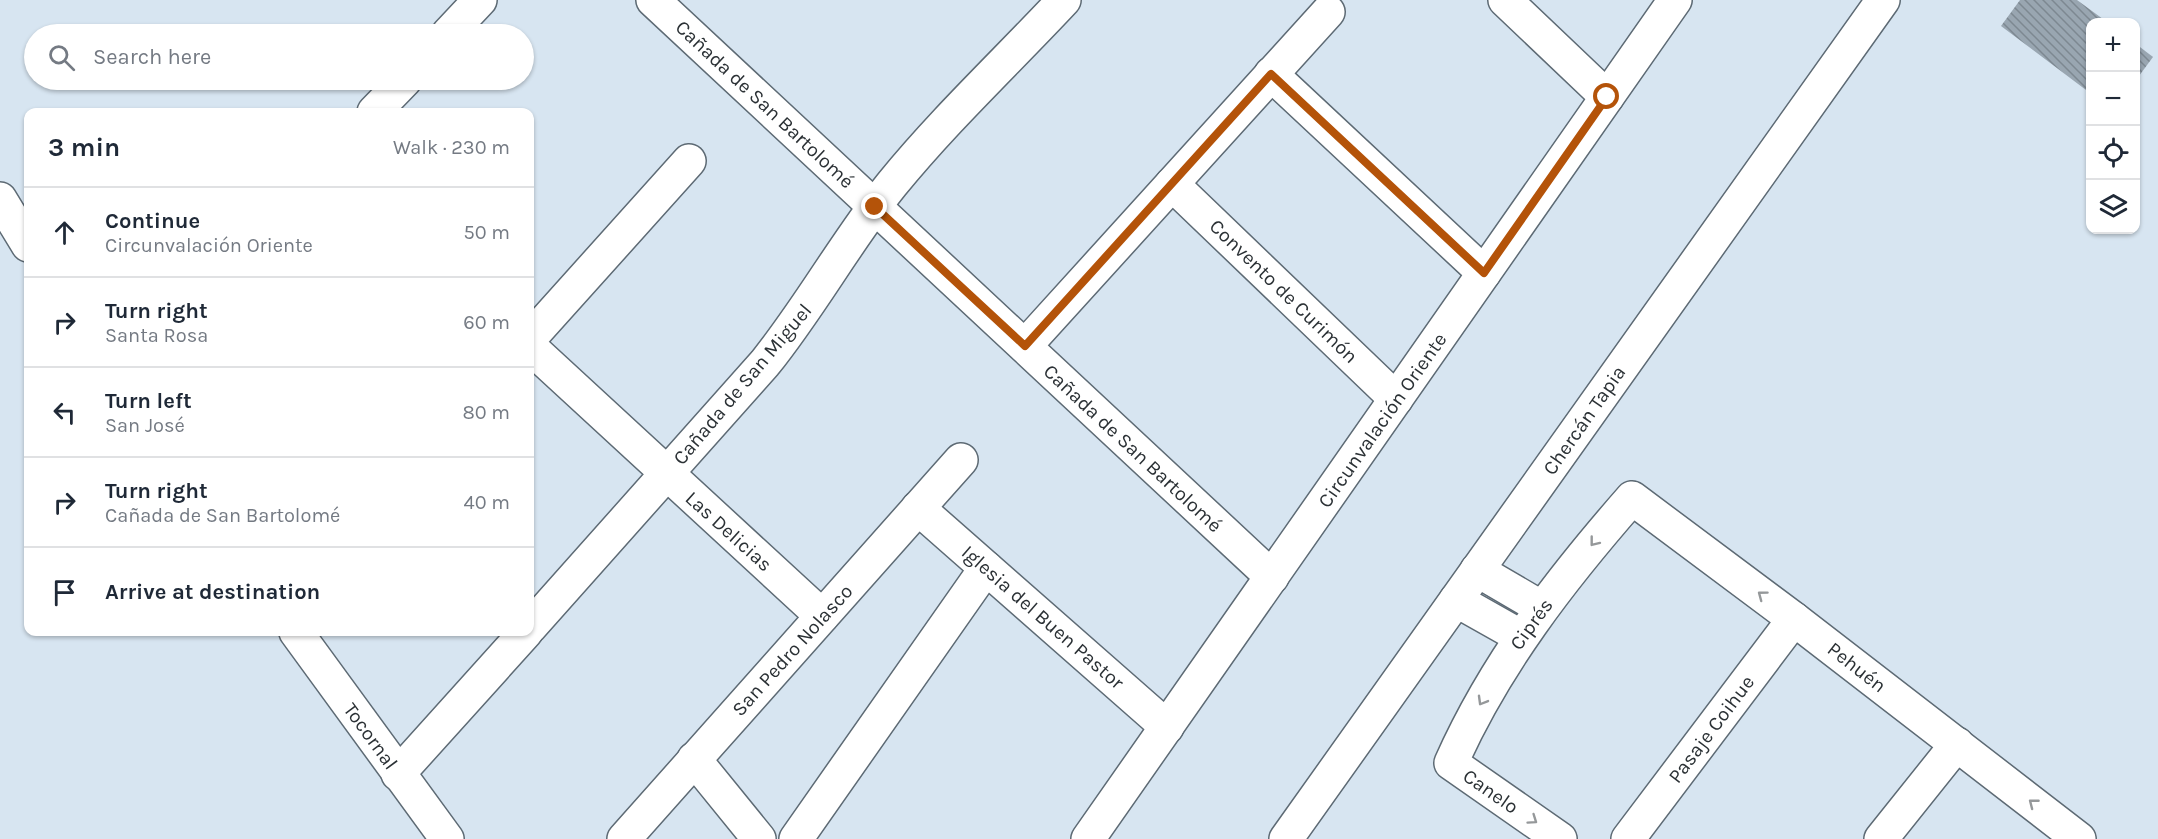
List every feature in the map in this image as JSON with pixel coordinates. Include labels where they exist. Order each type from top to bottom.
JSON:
[{"type":"street","points":[[457,24],[480,0]]},
{"type":"street","name":"Cañada de San Bartolomé","points":[[653,0],[1272,577]]},
{"type":"street","name":"Cañada de San Miguel","points":[[534,623],[798,323],[875,207],[913,160],[1064,0]]},
{"type":"street","points":[[1505,0],[1607,97]]},
{"type":"street","name":"Circunvalación Oriente","points":[[1088,839],[1675,0]]},
{"type":"street","name":"Chercán Tapia","points":[[1286,839],[1883,0]]},
{"type":"street","points":[[1025,346],[1328,12]]},
{"type":"street","points":[[1271,74],[1484,273]]},
{"type":"street","points":[[378,108],[395,90]]},
{"type":"street","points":[[534,334],[689,161]]},
{"type":"street","name":"Convento de Curimón","points":[[1172,184],[1396,399]]},
{"type":"street","points":[[0,199],[24,238]]},
{"type":"street","name":"Las Delicias","points":[[534,352],[822,616]]},
{"type":"street","name":"San Pedro Nolasco","points":[[624,839],[961,460]]},
{"type":"street","name":"Ciprés","points":[[1451,763],[1468,725],[1520,636],[1632,498]]},
{"type":"street","name":"Pehuén","points":[[1632,498],[1794,619],[2079,839]]},
{"type":"street","name":"Iglesia del Buen Pastor","points":[[918,508],[1167,727]]},
{"type":"street","points":[[796,839],[986,568]]},
{"type":"street","points":[[1477,570],[1542,608]]},
{"type":"street","points":[[1456,600],[1520,636]]},
{"type":"street","name":"Pasaje Coihue","points":[[1628,839],[1794,619]]},
{"type":"street","name":"Tocornal","points":[[299,636],[447,839]]},
{"type":"street","points":[[398,774],[522,636]]},
{"type":"street","points":[[1881,839],[1957,744]]},
{"type":"street","points":[[694,759],[759,839]]},
{"type":"street","name":"Canelo","points":[[1451,763],[1560,839]]},
{"type":"building","points":[[2020,0],[2077,0],[2102,18],[2086,18],[2086,90],[2001,26]]},
{"type":"building","points":[[2140,47],[2153,57],[2140,75]]},
{"type":"route","points":[[875,207],[1025,346],[1271,74],[1484,273],[1607,97]]}]
